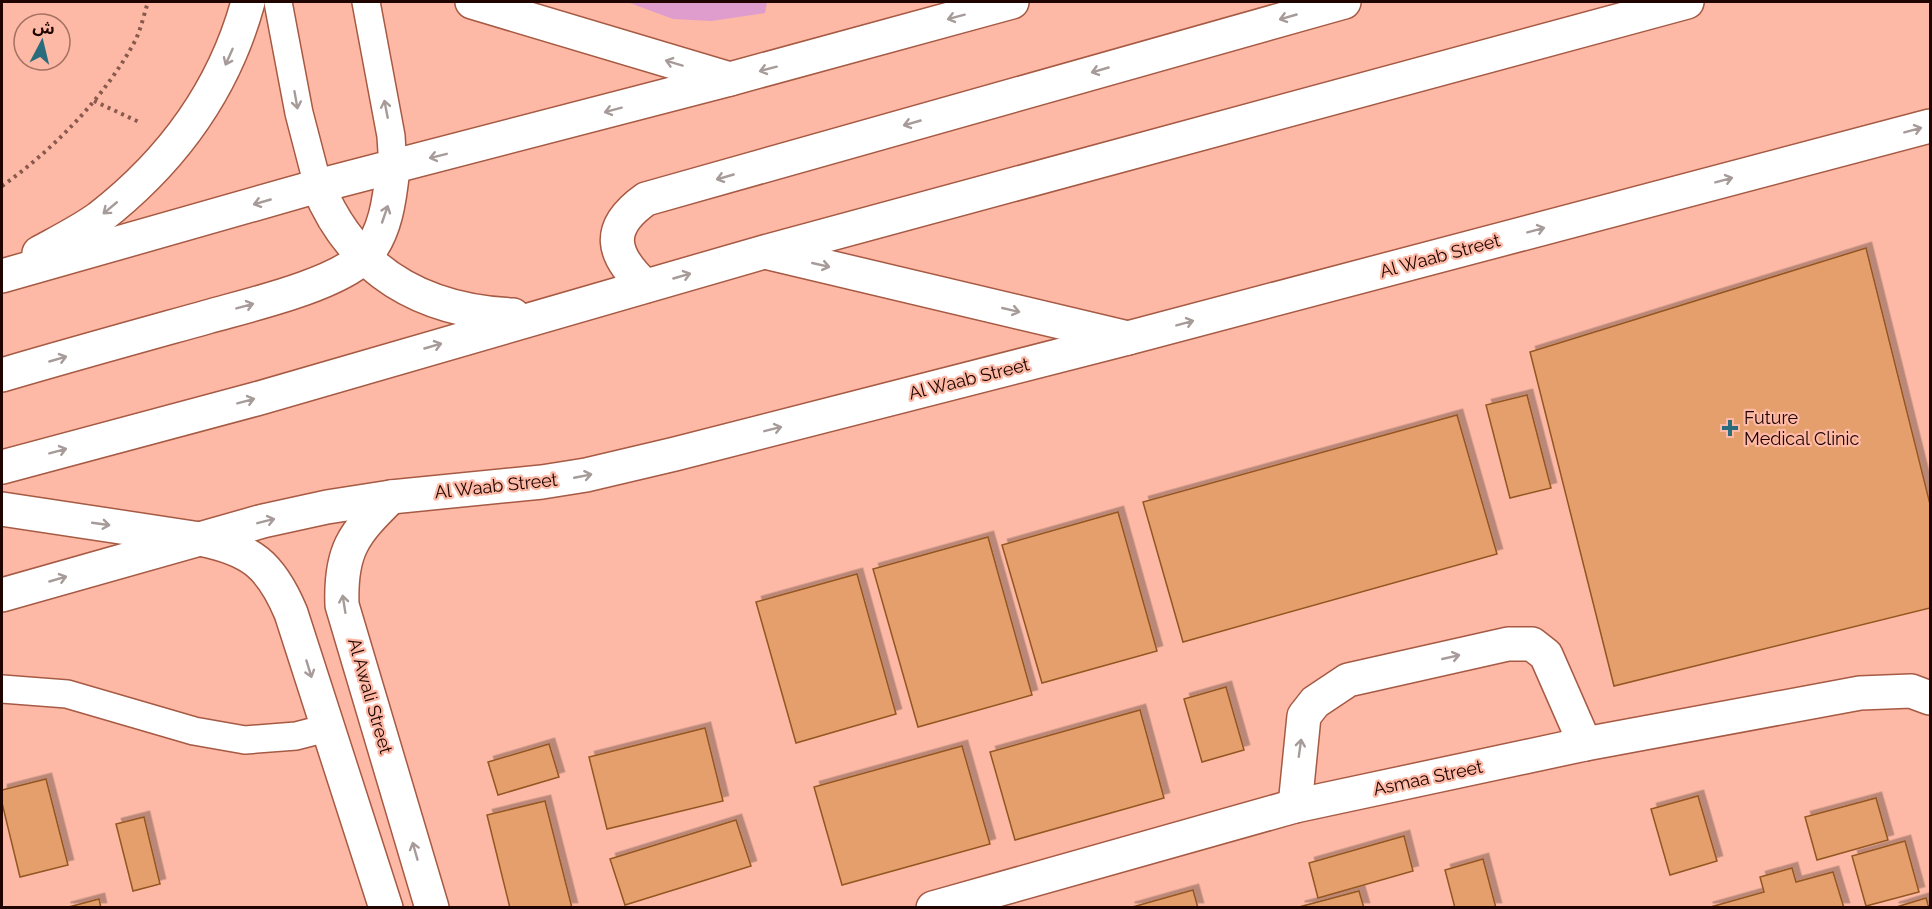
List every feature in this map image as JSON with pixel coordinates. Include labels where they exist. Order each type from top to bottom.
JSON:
[{"type":"main road","points":[[2,276],[97,219],[141,183],[180,141],[214,90],[239,33],[248,2]]},
{"type":"main road","points":[[472,2],[730,80]]},
{"type":"main road","points":[[2,276],[318,186],[730,80],[1012,2]]},
{"type":"main road","points":[[645,286],[625,267],[618,245],[618,228],[628,211],[646,199],[1344,2]]},
{"type":"main road","points":[[2,467],[256,399],[535,316],[764,252],[1687,2]]},
{"type":"main road","name":"Al Waab Street","points":[[2,595],[316,509],[391,497],[542,483],[586,475],[1128,338],[1930,126]]},
{"type":"main road","points":[[2,375],[266,300],[330,277],[364,257],[378,234],[389,202],[393,168]]},
{"type":"main road","points":[[318,186],[329,213],[344,237],[392,280],[417,293],[460,310],[535,316]]},
{"type":"main road","points":[[764,252],[1128,338]]},
{"type":"main road","name":"Al Awali Street","points":[[391,497],[367,520],[350,545],[341,574],[342,605],[432,908]]},
{"type":"main road","points":[[2,509],[231,545],[259,561],[279,585],[291,614],[386,908]]},
{"type":"main road","points":[[1295,807],[1305,716],[1315,702],[1348,680],[1508,644],[1532,644],[1546,655],[1585,744]]},
{"type":"main road","name":"Asmaa Street","points":[[933,908],[1295,807],[1585,744],[1860,693],[1911,691],[1930,698]]},
{"type":"lane","points":[[278,2],[299,113],[318,186]]},
{"type":"lane","points":[[366,2],[392,136],[393,168]]},
{"type":"lane","points":[[2,689],[67,694],[194,731],[245,740],[296,736],[327,728]]},
{"type":"path","points":[[2,186],[38,161],[94,101],[136,40],[148,2]]},
{"type":"shaded area","points":[[627,2],[767,2],[765,13],[711,21],[673,19]]},
{"type":"building","name":"Future Medical Clinic","points":[[1866,248],[1930,504],[1930,608],[1614,686],[1530,352]]},
{"type":"building","points":[[1527,395],[1551,488],[1510,498],[1486,405]]},
{"type":"building","points":[[1457,415],[1497,554],[1183,642],[1143,502]]},
{"type":"building","points":[[1118,512],[1157,651],[1042,683],[1002,545]]},
{"type":"building","points":[[988,537],[1032,695],[918,727],[873,569]]},
{"type":"building","points":[[857,574],[896,714],[796,743],[756,602]]},
{"type":"building","points":[[1226,687],[1244,750],[1202,762],[1184,699]]},
{"type":"building","points":[[1140,710],[1164,798],[1015,840],[990,752]]},
{"type":"building","points":[[705,728],[723,801],[607,829],[589,757]]},
{"type":"building","points":[[549,744],[559,777],[498,795],[488,762]]},
{"type":"building","points":[[962,746],[990,844],[842,885],[814,787]]},
{"type":"building","points":[[46,779],[68,865],[20,877],[2,803],[2,790]]},
{"type":"building","points":[[1698,796],[1717,861],[1670,875],[1651,809]]},
{"type":"building","points":[[1876,798],[1888,840],[1817,860],[1805,817]]},
{"type":"building","points":[[545,801],[572,908],[510,908],[487,815]]},
{"type":"building","points":[[144,817],[160,884],[133,891],[116,824]]},
{"type":"building","points":[[736,820],[751,866],[625,905],[610,859]]},
{"type":"building","points":[[1404,836],[1413,871],[1318,898],[1309,863]]},
{"type":"building","points":[[1905,841],[1919,892],[1866,906],[1852,856]]},
{"type":"building","points":[[1483,859],[1496,908],[1455,908],[1445,870]]},
{"type":"building","points":[[1792,868],[1796,882],[1833,872],[1844,908],[1707,908],[1764,892],[1760,877]]},
{"type":"building","points":[[1193,890],[1198,908],[1129,908]]},
{"type":"building","points":[[1359,891],[1364,908],[1299,907]]},
{"type":"building","points":[[1926,898],[1929,908],[1893,908]]},
{"type":"building","points":[[99,899],[101,908],[65,908]]},
{"type":"place","name":"Future Medical Clinic","points":[[1730,428]]}]
